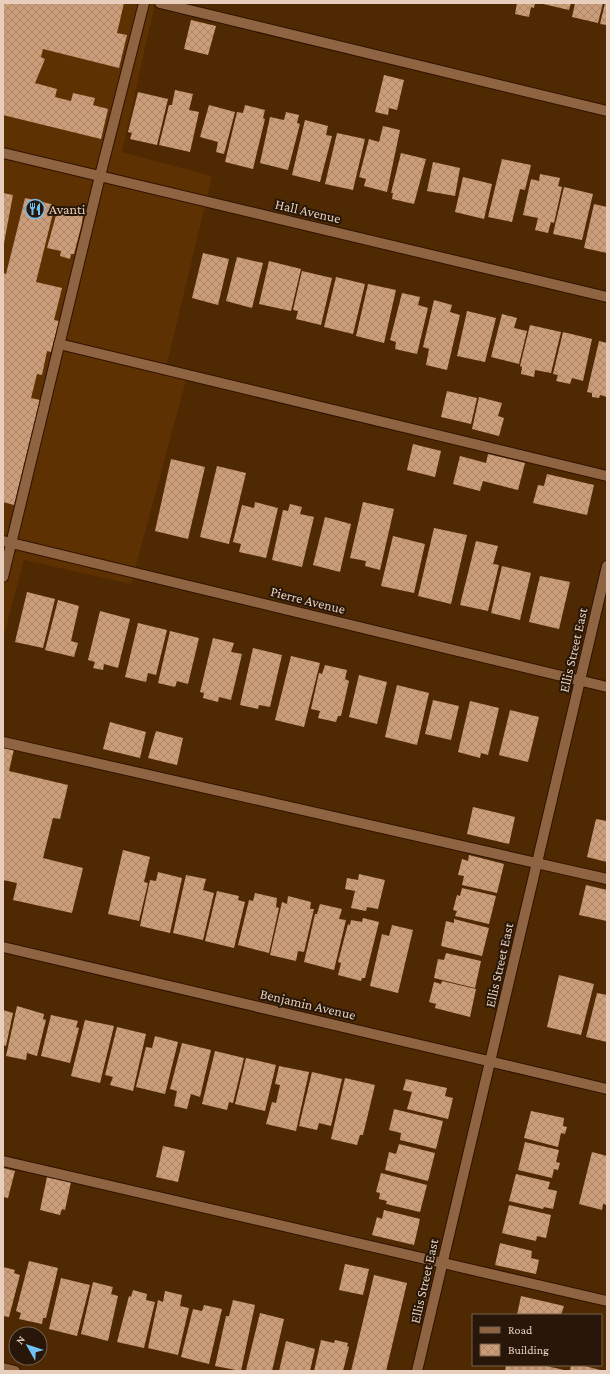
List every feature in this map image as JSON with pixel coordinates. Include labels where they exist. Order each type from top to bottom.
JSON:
[{"type":"street","points":[[3,577],[7,542],[59,344],[144,3]]},
{"type":"street","points":[[160,3],[607,112]]},
{"type":"street","name":"Hall Avenue","points":[[3,153],[607,297]]},
{"type":"street","points":[[59,344],[607,476]]},
{"type":"street","name":"Pierre Avenue","points":[[7,542],[607,687]]},
{"type":"street","name":"Ellis Street East","points":[[417,1371],[607,566]]},
{"type":"street","points":[[3,742],[607,880]]},
{"type":"street","name":"Benjamin Avenue","points":[[3,947],[607,1088]]},
{"type":"street","points":[[3,1161],[607,1301]]},
{"type":"street","points":[[3,1368],[15,1371]]},
{"type":"shaded area","points":[[3,3],[155,3],[122,152],[212,176],[167,364],[189,369],[131,584],[24,560],[3,639]]},
{"type":"building","points":[[3,3],[124,3],[117,33],[127,35],[119,68],[43,49],[41,57],[45,59],[35,83],[57,89],[55,97],[71,101],[73,93],[95,98],[93,105],[108,109],[101,139],[3,115]]},
{"type":"building","points":[[517,3],[535,3],[534,8],[531,7],[529,17],[515,14]]},
{"type":"building","points":[[539,3],[571,3],[569,10]]},
{"type":"building","points":[[575,3],[603,3],[598,23],[572,17]]},
{"type":"building","points":[[605,3],[607,3],[607,25],[600,24]]},
{"type":"building","points":[[191,20],[216,26],[208,55],[184,49]]},
{"type":"building","points":[[384,75],[404,80],[397,110],[389,108],[388,115],[375,112]]},
{"type":"building","points":[[175,90],[193,94],[189,110],[199,112],[190,152],[159,145],[169,105],[172,105]]},
{"type":"building","points":[[138,92],[168,99],[157,145],[130,139],[132,133],[128,132]]},
{"type":"building","points":[[209,105],[235,112],[224,154],[216,152],[218,142],[200,137]]},
{"type":"building","points":[[245,105],[265,110],[263,118],[265,119],[253,169],[225,162],[237,112],[243,113]]},
{"type":"building","points":[[286,112],[299,115],[297,123],[300,124],[288,170],[260,163],[270,117],[284,120]]},
{"type":"building","points":[[305,120],[328,126],[326,135],[332,136],[320,182],[292,175]]},
{"type":"building","points":[[383,126],[400,130],[387,192],[364,186],[366,179],[359,177],[369,139],[379,142]]},
{"type":"building","points":[[337,133],[365,139],[353,190],[325,184]]},
{"type":"building","points":[[401,153],[426,159],[414,204],[392,199],[393,193],[391,193]]},
{"type":"building","points":[[502,159],[531,165],[525,190],[520,189],[512,222],[488,217]]},
{"type":"building","points":[[433,162],[460,168],[455,196],[427,191]]},
{"type":"building","points":[[540,174],[560,178],[558,186],[562,187],[554,223],[551,222],[548,233],[535,230],[538,218],[523,215],[531,179],[539,181]]},
{"type":"building","points":[[463,177],[492,184],[484,219],[455,212]]},
{"type":"building","points":[[564,187],[593,194],[582,240],[553,234]]},
{"type":"building","points":[[3,193],[13,195],[4,243],[3,243]]},
{"type":"building","points":[[25,198],[55,205],[36,282],[62,288],[54,320],[59,321],[51,352],[47,351],[42,375],[37,374],[31,398],[40,400],[14,505],[3,502],[3,273],[6,274]]},
{"type":"building","points":[[594,204],[607,207],[607,253],[584,248]]},
{"type":"building","points":[[58,208],[83,214],[74,254],[71,254],[70,259],[60,256],[61,251],[47,248]]},
{"type":"building","points":[[203,253],[229,259],[218,305],[192,298]]},
{"type":"building","points":[[237,257],[263,263],[252,308],[226,301]]},
{"type":"building","points":[[269,261],[301,269],[291,311],[259,304]]},
{"type":"building","points":[[302,271],[332,278],[321,325],[296,319],[298,311],[293,310]]},
{"type":"building","points":[[336,277],[365,284],[353,334],[324,327]]},
{"type":"building","points":[[368,284],[396,290],[384,343],[356,336]]},
{"type":"building","points":[[402,293],[420,297],[418,305],[428,308],[417,354],[395,349],[396,342],[390,340]]},
{"type":"building","points":[[434,300],[452,305],[450,312],[460,315],[447,370],[426,365],[429,349],[423,347]]},
{"type":"building","points":[[467,311],[496,318],[485,362],[457,356]]},
{"type":"building","points":[[502,314],[517,318],[514,328],[527,331],[519,364],[491,357]]},
{"type":"building","points":[[530,325],[561,332],[551,373],[535,370],[534,377],[521,374],[522,367],[520,366]]},
{"type":"building","points":[[563,332],[592,339],[583,381],[572,378],[570,384],[556,381],[558,375],[553,374]]},
{"type":"building","points":[[599,341],[607,343],[607,397],[600,395],[599,398],[592,397],[592,393],[587,392]]},
{"type":"building","points":[[447,391],[477,398],[471,424],[441,417]]},
{"type":"building","points":[[479,397],[502,403],[498,416],[504,418],[499,436],[472,429]]},
{"type":"building","points":[[413,444],[441,451],[435,477],[407,470]]},
{"type":"building","points":[[488,454],[525,463],[518,490],[483,481],[480,491],[453,484],[460,456],[486,463]]},
{"type":"building","points":[[171,459],[205,467],[188,539],[155,531]]},
{"type":"building","points":[[217,466],[246,473],[229,544],[200,537]]},
{"type":"building","points":[[547,474],[594,485],[587,515],[533,503],[538,485],[544,486]]},
{"type":"building","points":[[255,502],[278,508],[266,558],[239,552],[241,544],[233,542],[242,505],[254,508]]},
{"type":"building","points":[[363,502],[394,509],[380,570],[365,566],[366,561],[350,558]]},
{"type":"building","points":[[290,504],[302,507],[300,514],[314,517],[302,567],[272,560],[283,510],[288,511]]},
{"type":"building","points":[[325,517],[351,524],[340,572],[313,565]]},
{"type":"building","points":[[434,528],[467,535],[451,604],[418,596]]},
{"type":"building","points":[[393,536],[425,544],[414,593],[381,586]]},
{"type":"building","points":[[476,541],[498,546],[493,564],[499,565],[488,611],[460,605]]},
{"type":"building","points":[[502,566],[531,573],[520,620],[491,613]]},
{"type":"building","points":[[540,576],[570,582],[559,629],[529,622]]},
{"type":"building","points":[[27,592],[55,599],[43,648],[15,642]]},
{"type":"building","points":[[58,600],[79,606],[71,641],[78,643],[74,657],[45,650]]},
{"type":"building","points":[[100,611],[130,619],[118,668],[104,664],[103,670],[93,668],[95,662],[88,660]]},
{"type":"building","points":[[138,623],[167,630],[156,675],[148,673],[146,682],[125,677]]},
{"type":"building","points":[[170,631],[199,638],[188,684],[177,681],[175,687],[158,683]]},
{"type":"building","points":[[213,638],[234,643],[231,652],[242,654],[231,700],[219,697],[218,702],[203,698],[204,693],[200,692]]},
{"type":"building","points":[[253,648],[282,655],[270,707],[259,705],[258,709],[240,705]]},
{"type":"building","points":[[291,656],[320,663],[304,727],[275,720]]},
{"type":"building","points":[[325,665],[347,670],[345,679],[349,681],[341,716],[338,716],[336,722],[318,718],[320,711],[311,709],[319,673],[322,674]]},
{"type":"building","points":[[359,675],[387,682],[377,724],[349,717]]},
{"type":"building","points":[[397,685],[429,693],[417,745],[385,737]]},
{"type":"building","points":[[433,700],[459,706],[451,740],[425,734]]},
{"type":"building","points":[[470,701],[499,708],[488,755],[481,753],[480,758],[458,752]]},
{"type":"building","points":[[510,710],[539,717],[528,762],[499,755]]},
{"type":"building","points":[[110,722],[146,732],[140,758],[103,749]]},
{"type":"building","points":[[156,731],[183,738],[177,765],[148,758]]},
{"type":"building","points":[[3,747],[14,749],[9,771],[68,785],[60,819],[53,818],[43,858],[83,868],[72,913],[13,900],[17,883],[3,880]]},
{"type":"building","points":[[473,807],[515,817],[509,844],[467,834]]},
{"type":"building","points":[[596,819],[607,821],[607,862],[587,857]]},
{"type":"building","points":[[123,850],[150,857],[144,882],[148,883],[139,921],[108,914]]},
{"type":"building","points":[[469,855],[504,864],[497,893],[462,885],[464,876],[458,875],[462,859],[468,861]]},
{"type":"building","points":[[158,872],[182,878],[170,933],[140,926],[150,880],[156,881]]},
{"type":"building","points":[[359,874],[385,880],[378,909],[367,907],[366,911],[351,908],[355,891],[345,889],[347,878],[358,880]]},
{"type":"building","points":[[186,875],[206,879],[203,890],[214,893],[203,940],[173,933]]},
{"type":"building","points":[[586,885],[607,890],[607,921],[579,915]]},
{"type":"building","points":[[462,888],[496,896],[489,924],[455,916],[457,911],[453,910],[457,895],[460,896]]},
{"type":"building","points":[[217,891],[239,896],[238,900],[245,902],[234,948],[205,941]]},
{"type":"building","points":[[255,893],[277,898],[276,907],[279,908],[269,953],[238,945],[249,900],[253,901]]},
{"type":"building","points":[[288,896],[311,902],[310,909],[314,909],[304,952],[298,951],[296,961],[270,955],[282,902],[287,904]]},
{"type":"building","points":[[320,904],[342,909],[339,919],[346,920],[334,970],[304,962],[315,914],[317,914]]},
{"type":"building","points":[[363,918],[379,922],[365,978],[362,978],[361,981],[338,975],[341,963],[338,962],[348,924],[350,925],[351,920],[362,922]]},
{"type":"building","points":[[454,919],[489,928],[482,956],[441,946],[446,921],[454,923]]},
{"type":"building","points":[[392,925],[413,930],[398,993],[370,986],[382,934],[389,936]]},
{"type":"building","points":[[446,953],[481,961],[475,988],[434,978],[438,959],[444,960]]},
{"type":"building","points":[[559,975],[594,984],[581,1035],[547,1027]]},
{"type":"building","points":[[442,981],[476,989],[470,1017],[435,1008],[436,1004],[429,1002],[434,982],[441,984]]},
{"type":"building","points":[[597,993],[607,995],[607,1042],[586,1037]]},
{"type":"building","points":[[17,1006],[44,1014],[43,1019],[46,1020],[37,1056],[27,1053],[26,1060],[6,1056]]},
{"type":"building","points":[[3,1010],[13,1013],[6,1046],[3,1045]]},
{"type":"building","points":[[51,1015],[78,1021],[76,1027],[79,1028],[70,1063],[41,1056]]},
{"type":"building","points":[[85,1020],[114,1026],[100,1083],[71,1076]]},
{"type":"building","points":[[117,1027],[146,1034],[133,1091],[110,1085],[113,1077],[105,1075]]},
{"type":"building","points":[[155,1036],[178,1042],[165,1094],[136,1087],[146,1047],[152,1048]]},
{"type":"building","points":[[182,1043],[211,1050],[200,1097],[191,1094],[187,1109],[174,1106],[177,1091],[170,1089]]},
{"type":"building","points":[[215,1051],[244,1058],[233,1103],[229,1102],[227,1110],[202,1104]]},
{"type":"building","points":[[246,1058],[276,1065],[265,1111],[235,1104]]},
{"type":"building","points":[[279,1066],[309,1072],[296,1131],[266,1124],[272,1102],[276,1103],[280,1085],[275,1084]]},
{"type":"building","points":[[312,1072],[342,1079],[331,1126],[319,1123],[317,1130],[299,1126]]},
{"type":"building","points":[[345,1078],[375,1085],[363,1135],[360,1135],[357,1145],[331,1139]]},
{"type":"building","points":[[406,1079],[447,1088],[445,1096],[453,1098],[448,1119],[407,1109],[412,1092],[403,1090]]},
{"type":"building","points":[[394,1109],[443,1121],[436,1149],[400,1140],[401,1133],[389,1130]]},
{"type":"building","points":[[531,1111],[564,1118],[563,1126],[567,1127],[565,1134],[561,1133],[558,1147],[524,1138]]},
{"type":"building","points":[[525,1142],[559,1150],[556,1162],[560,1163],[558,1170],[554,1169],[552,1178],[518,1170]]},
{"type":"building","points":[[399,1144],[435,1153],[428,1181],[385,1170],[389,1152],[396,1154]]},
{"type":"building","points":[[163,1146],[185,1151],[178,1182],[156,1177]]},
{"type":"building","points":[[592,1152],[607,1156],[607,1205],[603,1204],[602,1210],[579,1204]]},
{"type":"building","points":[[3,1168],[15,1171],[8,1198],[3,1197]]},
{"type":"building","points":[[381,1173],[427,1185],[420,1212],[386,1204],[387,1201],[379,1199],[380,1193],[376,1192]]},
{"type":"building","points":[[516,1174],[550,1182],[548,1189],[557,1191],[553,1209],[544,1207],[543,1209],[509,1201]]},
{"type":"building","points":[[47,1177],[71,1182],[65,1210],[62,1209],[60,1215],[40,1210]]},
{"type":"building","points":[[509,1205],[551,1215],[546,1238],[537,1236],[536,1241],[502,1233]]},
{"type":"building","points":[[384,1210],[420,1219],[414,1245],[372,1235],[377,1217],[382,1219]]},
{"type":"building","points":[[500,1243],[532,1251],[531,1258],[539,1260],[536,1274],[495,1265]]},
{"type":"building","points":[[29,1261],[58,1268],[46,1318],[43,1318],[42,1324],[19,1319],[21,1313],[16,1311]]},
{"type":"building","points":[[345,1264],[369,1269],[363,1295],[339,1290]]},
{"type":"building","points":[[3,1267],[15,1270],[14,1273],[20,1275],[9,1317],[3,1316]]},
{"type":"building","points":[[374,1275],[407,1283],[386,1371],[351,1371]]},
{"type":"building","points":[[61,1278],[90,1285],[77,1336],[49,1329]]},
{"type":"building","points":[[93,1282],[113,1287],[111,1294],[118,1296],[108,1341],[81,1334]]},
{"type":"building","points":[[133,1290],[147,1294],[146,1300],[155,1302],[144,1348],[117,1342],[129,1296],[131,1297]]},
{"type":"building","points":[[165,1291],[182,1295],[180,1306],[189,1308],[178,1355],[148,1348],[158,1300],[163,1302]]},
{"type":"building","points":[[521,1296],[564,1306],[561,1314],[517,1314]]},
{"type":"building","points":[[233,1300],[255,1305],[241,1371],[215,1366],[226,1316],[229,1316]]},
{"type":"building","points":[[204,1305],[222,1309],[209,1364],[181,1357],[193,1309],[202,1311]]},
{"type":"building","points":[[260,1313],[284,1319],[272,1371],[246,1370]]},
{"type":"building","points":[[321,1340],[334,1343],[335,1340],[348,1343],[347,1346],[349,1347],[343,1371],[314,1371]]},
{"type":"building","points":[[286,1341],[315,1349],[310,1371],[279,1371]]},
{"type":"building","points":[[506,1366],[546,1366],[564,1370],[505,1371]]},
{"type":"building","points":[[571,1366],[585,1366],[604,1371],[570,1371]]},
{"type":"place","name":"Avanti","points":[[35,209]]}]
